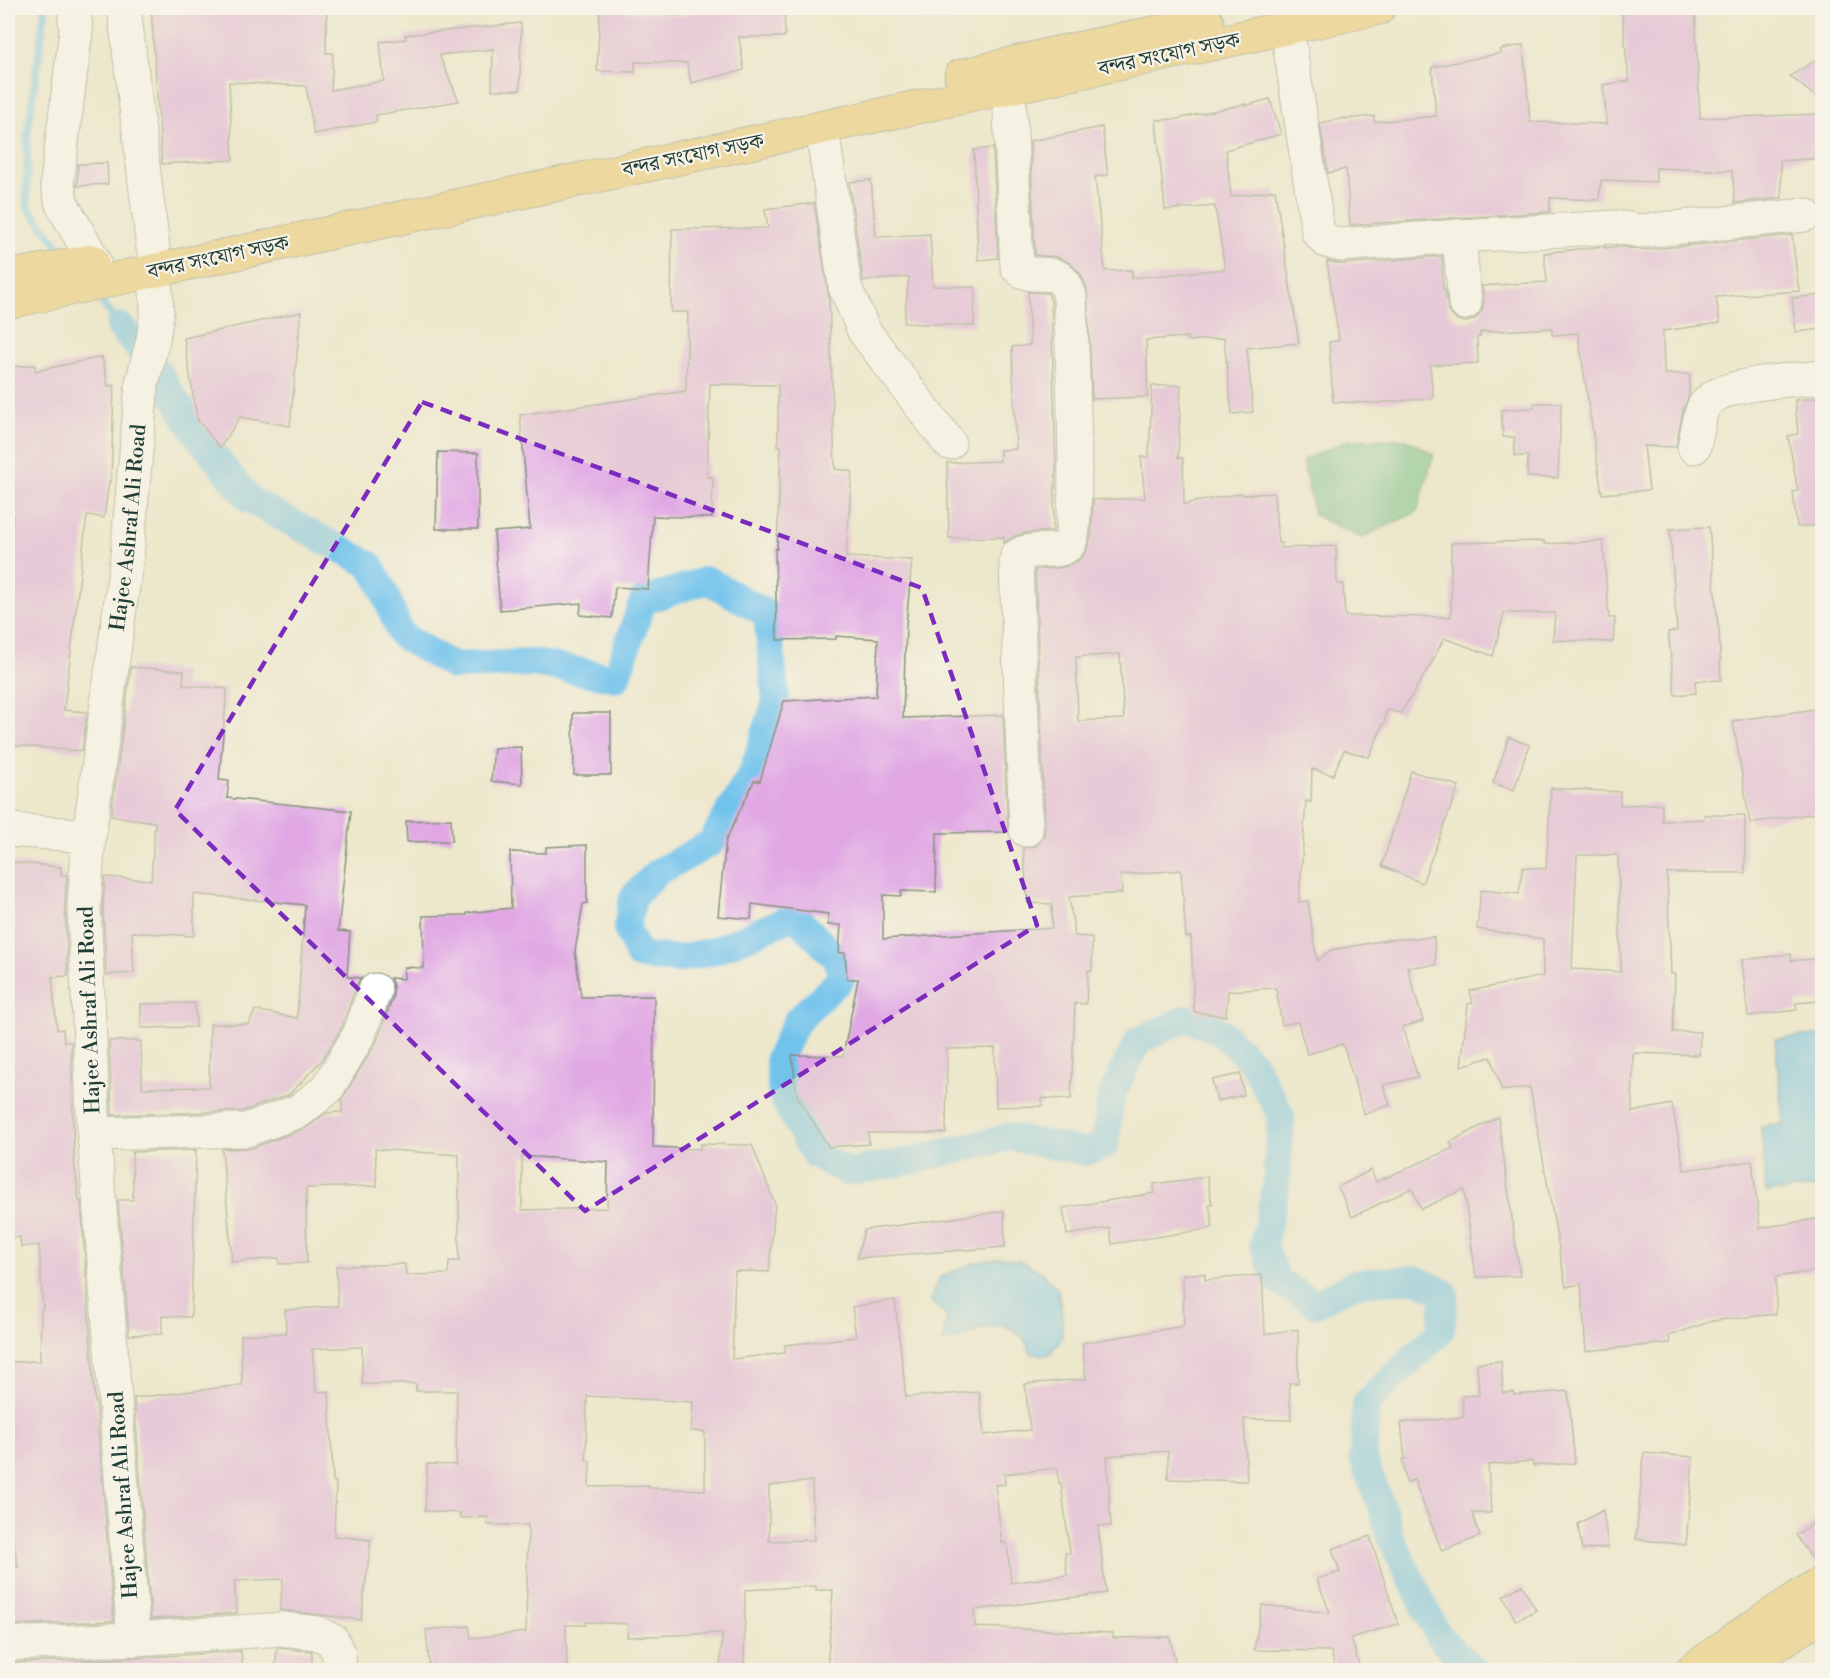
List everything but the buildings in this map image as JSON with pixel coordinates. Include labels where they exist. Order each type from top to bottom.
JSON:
[{"type":"main road","name":"বন্দর সংযোগ সড়ক","points":[[154,259],[456,183],[757,126],[1048,55],[1281,18],[1379,8]]},
{"type":"main road","name":"বন্দর সংযোগ সড়ক","points":[[8,277],[83,272],[822,128],[1009,88],[1281,18]]},
{"type":"main road","name":"বন্দর সংযোগ সড়ক","points":[[8,302],[83,272]]},
{"type":"main road","points":[[1692,1671],[1742,1634],[1822,1582]]},
{"type":"main road","points":[[1758,1665],[1822,1614]]},
{"type":"street","points":[[74,8],[76,30],[57,182],[83,272]]},
{"type":"street","name":"Hajee Ashraf Ali Road","points":[[124,8],[154,259],[157,312],[153,340],[142,383],[127,556],[89,836],[84,906],[94,1134],[134,1639]]},
{"type":"street","points":[[1281,18],[1318,232],[1326,241],[1340,245],[1615,227],[1641,231],[1805,215]]},
{"type":"street","points":[[1009,88],[1017,267],[1022,272],[1058,276],[1066,283],[1070,296],[1075,494],[1073,535],[1070,544],[1060,549],[1024,551],[1017,556],[1026,830]]},
{"type":"street","points":[[822,128],[845,287],[864,331],[949,443]]},
{"type":"street","points":[[1459,236],[1465,303]]},
{"type":"street","points":[[1694,447],[1704,406],[1719,393],[1743,387],[1822,377]]},
{"type":"street","points":[[8,830],[89,836]]},
{"type":"street","points":[[94,1134],[246,1130],[299,1111],[327,1089],[359,1035],[375,990]]},
{"type":"street","points":[[8,1644],[134,1639],[283,1629],[317,1633],[333,1641],[339,1655],[340,1671]]},
{"type":"highlighted area","points":[[422,402],[922,588],[1037,925],[585,1211],[175,810]]},
{"type":"green space","points":[[1406,439],[1434,454],[1417,512],[1361,538],[1314,515],[1303,460],[1349,440]]},
{"type":"water","points":[[1822,1034],[1822,1187],[1766,1192],[1761,1126],[1783,1124],[1775,1039]]},
{"type":"water","points":[[1000,1258],[1018,1260],[1042,1272],[1058,1290],[1062,1314],[1062,1338],[1049,1355],[1032,1354],[1022,1336],[1005,1325],[982,1328],[964,1338],[942,1343],[947,1316],[930,1300],[940,1277],[973,1263]]},
{"type":"waterway","points":[[43,8],[45,11],[27,138],[27,206],[68,258]]},
{"type":"waterway","points":[[94,292],[120,326]]},
{"type":"waterway","points":[[120,326],[156,369],[197,435],[250,500],[370,565],[382,586],[401,635],[453,666],[535,663],[616,678],[643,601],[707,580],[767,614],[776,702],[753,771],[711,843],[658,872],[633,897],[627,928],[639,956],[679,959],[716,950],[795,916],[838,960],[841,979],[798,1019],[779,1057],[782,1096],[814,1154],[847,1172],[911,1161],[1010,1137],[1086,1152],[1105,1145],[1111,1096],[1138,1041],[1187,1018],[1221,1032],[1252,1062],[1281,1115],[1276,1187],[1263,1245],[1277,1280],[1315,1304],[1356,1283],[1416,1279],[1445,1293],[1441,1331],[1366,1403],[1363,1459],[1390,1536],[1439,1637],[1474,1670]]}]
